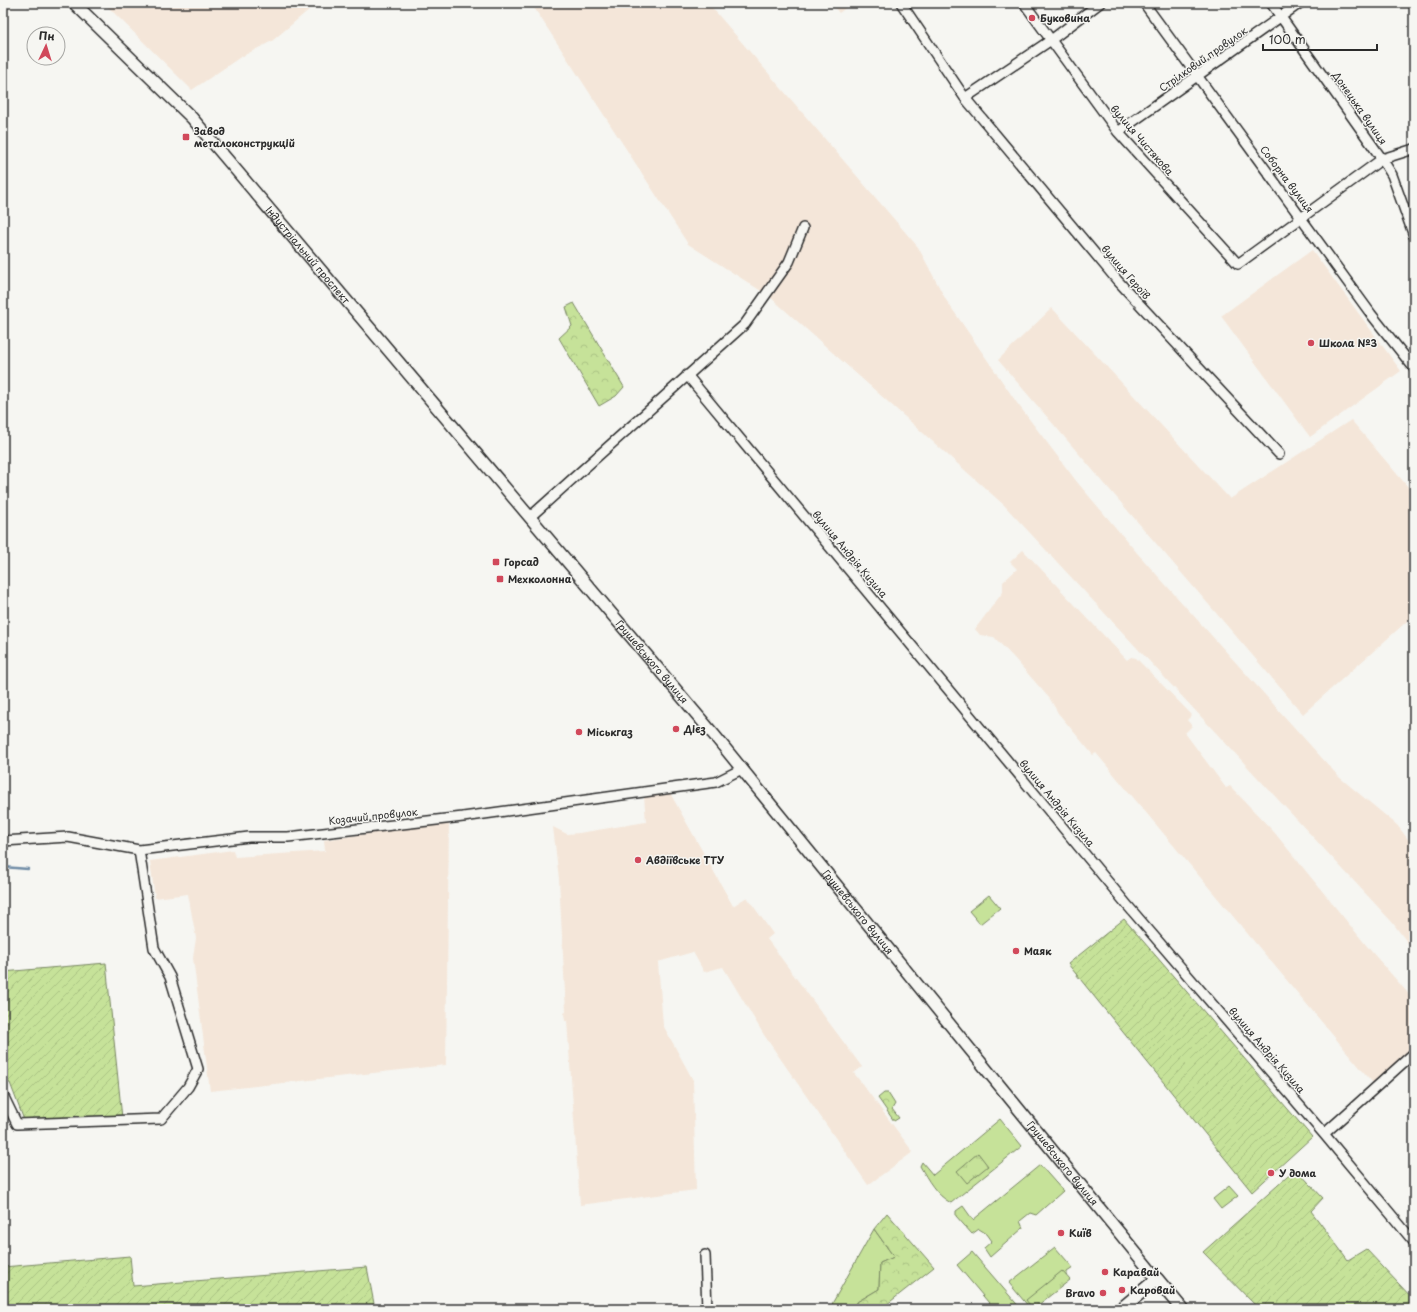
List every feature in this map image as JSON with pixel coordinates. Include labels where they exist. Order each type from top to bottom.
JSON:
[{"type":"main road","points":[[1121,1309],[1158,1279]]},
{"type":"main road","name":"Грушевського вулиця","points":[[1158,1279],[1182,1309]]},
{"type":"street","name":"Індустріальний проспект","points":[[74,3],[192,118],[530,517]]},
{"type":"street","name":"вулиця Героїв","points":[[901,3],[965,98],[1117,280],[1279,454]]},
{"type":"street","name":"вулиця Чистякова","points":[[1024,3],[1118,132],[1238,264],[1302,218]]},
{"type":"street","points":[[965,98],[1051,40],[1100,3]]},
{"type":"street","name":"Соборна вулиця","points":[[1144,3],[1371,314],[1414,368]]},
{"type":"street","name":"Донецька вулиця","points":[[1271,3],[1392,175],[1414,236]]},
{"type":"street","name":"Стрілковий провулок","points":[[1118,132],[1300,3]]},
{"type":"street","points":[[1302,218],[1382,159],[1414,149]]},
{"type":"street","points":[[530,517],[745,324],[789,262],[803,228]]},
{"type":"street","name":"вулиця Андрія Кизила","points":[[687,375],[1128,906],[1324,1134],[1414,1242]]},
{"type":"street","name":"Грушевського вулиця","points":[[530,517],[742,769],[1158,1279]]},
{"type":"street","name":"Козачий провулок","points":[[3,841],[68,837],[139,850],[249,837],[288,837],[463,818],[716,782],[742,769]]},
{"type":"street","points":[[3,1095],[17,1124],[161,1120],[188,1087],[195,1075],[198,1069],[170,977],[154,948],[139,850]]},
{"type":"street","points":[[1324,1134],[1414,1053]]},
{"type":"street","points":[[705,1255],[707,1309]]},
{"type":"shaded area","points":[[104,3],[317,3],[272,41],[239,58],[192,90]]},
{"type":"shaded area","points":[[531,3],[708,3],[918,247],[946,300],[1017,403],[1077,482],[1138,554],[1339,777],[1397,825],[1414,847],[1414,951],[1392,922],[1004,505],[769,296],[688,244]]},
{"type":"shaded area","points":[[831,3],[852,3],[839,13]]},
{"type":"shaded area","name":"Школа №3","points":[[1312,250],[1401,371],[1310,437],[1221,316]]},
{"type":"shaded area","points":[[1052,308],[1230,499],[1351,420],[1414,494],[1414,615],[1303,714],[998,360]]},
{"type":"shaded area","points":[[1023,550],[1127,660],[1131,657],[1136,658],[1192,715],[1187,720],[1192,726],[1185,733],[1226,788],[1230,786],[1274,832],[1371,951],[1414,1000],[1414,1059],[1378,1089],[1096,753],[1093,755],[1058,713],[1050,699],[1015,659],[994,637],[980,635],[975,629],[1003,592],[1003,582],[1017,569],[1010,562]]},
{"type":"shaded area","points":[[670,793],[733,906],[747,897],[773,934],[767,939],[862,1067],[854,1073],[913,1152],[868,1185],[764,1035],[723,967],[704,972],[693,952],[658,962],[663,1025],[693,1080],[696,1190],[580,1205],[567,1021],[565,1021],[564,1013],[566,1012],[559,879],[553,827],[567,834],[646,822],[644,796]]},
{"type":"shaded area","points":[[449,822],[446,1065],[210,1091],[193,958],[196,938],[188,894],[155,898],[150,861],[233,850],[235,857],[325,851],[324,840]]},
{"type":"green space","points":[[574,303],[624,387],[616,396],[599,406],[559,338],[572,326],[566,307]]},
{"type":"green space","points":[[989,895],[1000,908],[980,924],[969,911]]},
{"type":"green space","points":[[1124,919],[1312,1137],[1252,1192],[1068,964]]},
{"type":"green space","points":[[106,963],[122,1118],[24,1120],[10,1083],[3,1082],[3,972]]},
{"type":"green space","points":[[884,1093],[888,1093],[895,1104],[892,1109],[899,1118],[894,1121],[878,1098]]},
{"type":"green space","points":[[1000,1119],[1022,1146],[951,1203],[946,1200],[929,1182],[920,1166],[922,1162],[933,1175]]},
{"type":"green space","points":[[978,1153],[988,1166],[967,1183],[957,1171]]},
{"type":"green space","points":[[1040,1165],[1063,1191],[1036,1215],[1030,1213],[1020,1221],[1023,1228],[990,1257],[984,1248],[992,1241],[987,1234],[979,1229],[972,1234],[956,1216],[956,1211],[963,1206],[973,1220]]},
{"type":"green space","points":[[1296,1169],[1323,1198],[1311,1211],[1348,1260],[1366,1249],[1414,1300],[1414,1309],[1259,1309],[1203,1252]]},
{"type":"green space","points":[[1229,1186],[1238,1196],[1221,1209],[1213,1199]]},
{"type":"green space","points":[[887,1213],[934,1267],[881,1309],[858,1309],[857,1302],[879,1289],[880,1263],[894,1257],[874,1229]]},
{"type":"green space","points":[[874,1229],[894,1257],[880,1263],[879,1289],[857,1302],[858,1309],[831,1309],[833,1302]]},
{"type":"green space","points":[[1055,1247],[1073,1268],[1067,1272],[1067,1275],[1029,1307],[1009,1283]]},
{"type":"green space","points":[[972,1252],[1021,1309],[994,1309],[957,1265]]},
{"type":"green space","points":[[130,1256],[133,1286],[367,1267],[375,1309],[3,1309],[3,1267]]},
{"type":"green space","points":[[1062,1271],[1070,1280],[1033,1309],[1026,1300]]},
{"type":"waterway","points":[[3,867],[28,869]]},
{"type":"place","name":"Буковина","points":[[1032,18]]},
{"type":"place","name":"Завод металоконструкцій","points":[[186,137]]},
{"type":"place","name":"Школа №3","points":[[1311,343]]},
{"type":"place","name":"Горсад","points":[[496,562]]},
{"type":"place","name":"Мехколонна","points":[[500,579]]},
{"type":"place","name":"Дієз","points":[[676,729]]},
{"type":"place","name":"Міськгаз","points":[[579,732]]},
{"type":"place","name":"Авдіївське ТТУ","points":[[638,860]]},
{"type":"place","name":"Маяк","points":[[1016,951]]},
{"type":"place","name":"У дома","points":[[1271,1173]]},
{"type":"place","name":"Київ","points":[[1061,1233]]},
{"type":"place","name":"Каравай","points":[[1105,1272]]},
{"type":"place","name":"Каровай","points":[[1122,1290]]},
{"type":"place","name":"Bravo","points":[[1103,1293]]}]
